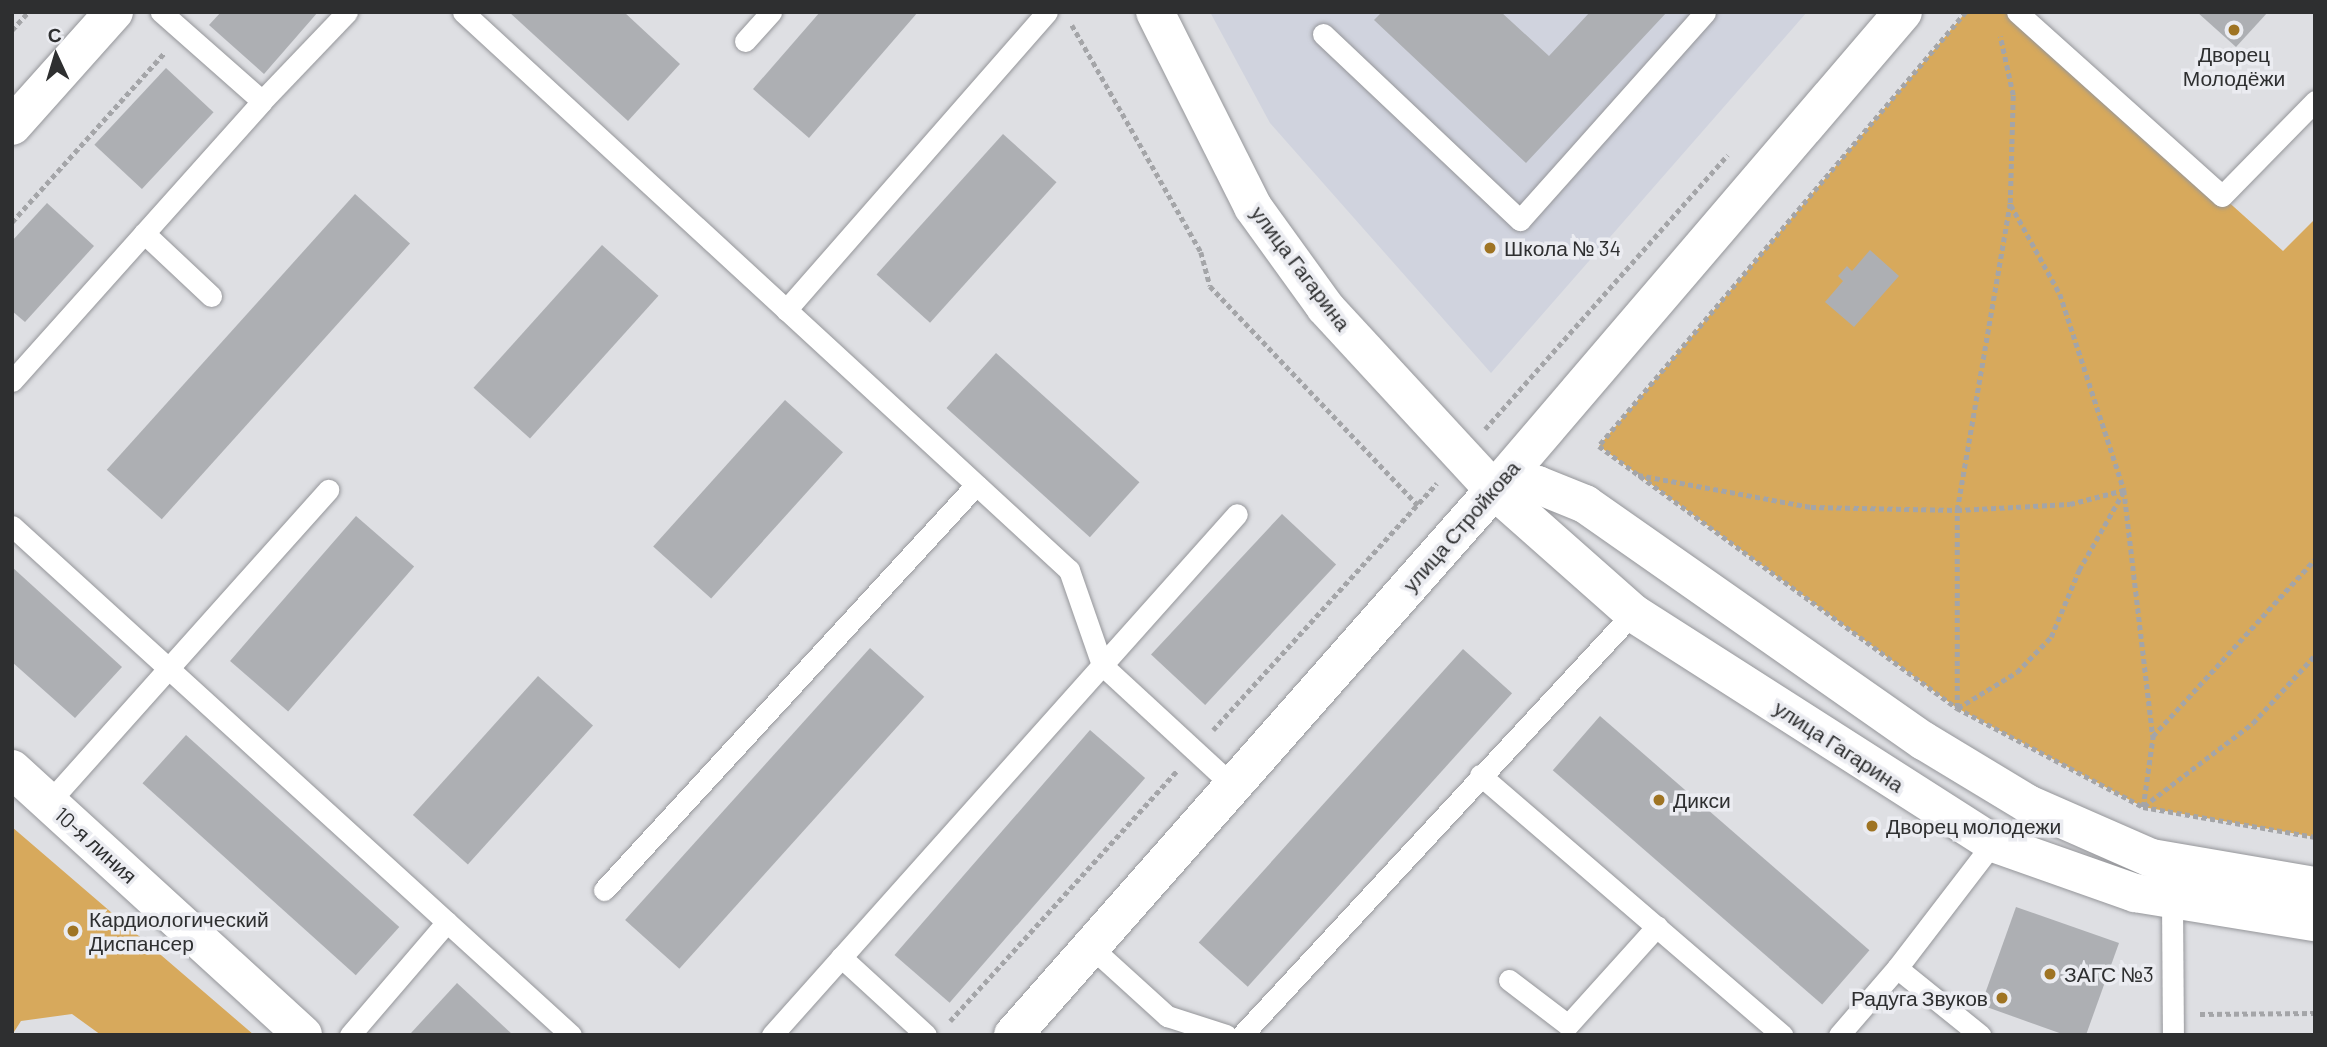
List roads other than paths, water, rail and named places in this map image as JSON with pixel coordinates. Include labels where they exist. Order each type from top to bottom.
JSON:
[{"type":"street","points":[[12,126],[114,12]]},
{"type":"street","name":"улица Гагарина","points":[[1156,12],[1253,207],[1325,307],[1494,490],[1633,613],[1993,843],[2135,893],[2315,922]]},
{"type":"street","name":"улица Стройкова","points":[[1013,1035],[1494,490],[1903,12]]},
{"type":"street","points":[[1494,490],[1538,485],[1586,504],[1924,741],[2028,804],[2151,858],[2315,886]]},
{"type":"street","name":"10-я линия","points":[[25,786],[303,1035]]},
{"type":"lane","points":[[161,12],[262,101]]},
{"type":"lane","points":[[12,381],[262,101],[347,12]]},
{"type":"lane","points":[[463,12],[1069,570],[1102,665],[1233,786]]},
{"type":"lane","points":[[745,41],[771,12]]},
{"type":"lane","points":[[786,310],[1047,12]]},
{"type":"lane","points":[[1324,34],[1520,220],[1705,12]]},
{"type":"lane","points":[[2017,12],[2222,196],[2315,101]]},
{"type":"lane","points":[[144,233],[211,296]]},
{"type":"lane","points":[[604,890],[976,485]]},
{"type":"lane","points":[[25,786],[167,667],[328,490]]},
{"type":"lane","points":[[772,1035],[1237,514]]},
{"type":"lane","points":[[12,526],[571,1035]]},
{"type":"lane","points":[[1242,1035],[1480,775],[1633,613]]},
{"type":"lane","points":[[1480,775],[1782,1035]]},
{"type":"lane","points":[[1839,1035],[1897,968],[1993,843]]},
{"type":"lane","points":[[2172,901],[2173,1025]]},
{"type":"lane","points":[[350,1035],[447,922]]},
{"type":"lane","points":[[1509,980],[1569,1024],[1657,926]]},
{"type":"lane","points":[[1091,947],[1167,1026],[1226,1035]]},
{"type":"lane","points":[[841,957],[926,1035]]},
{"type":"lane","points":[[1897,968],[1980,1035]]},
{"type":"place","name":"Дворец Молодёжи","points":[[2234,30]]},
{"type":"place","name":"Школа № 34","points":[[1490,248]]},
{"type":"place","name":"Дикси","points":[[1659,800]]},
{"type":"place","name":"Дворец молодежи","points":[[1872,826]]},
{"type":"place","name":"Кардиологический Диспансер","points":[[73,931]]},
{"type":"place","name":"ЗАГС №3","points":[[2050,974]]},
{"type":"place","name":"Радуга Звуков","points":[[2002,998]]}]
